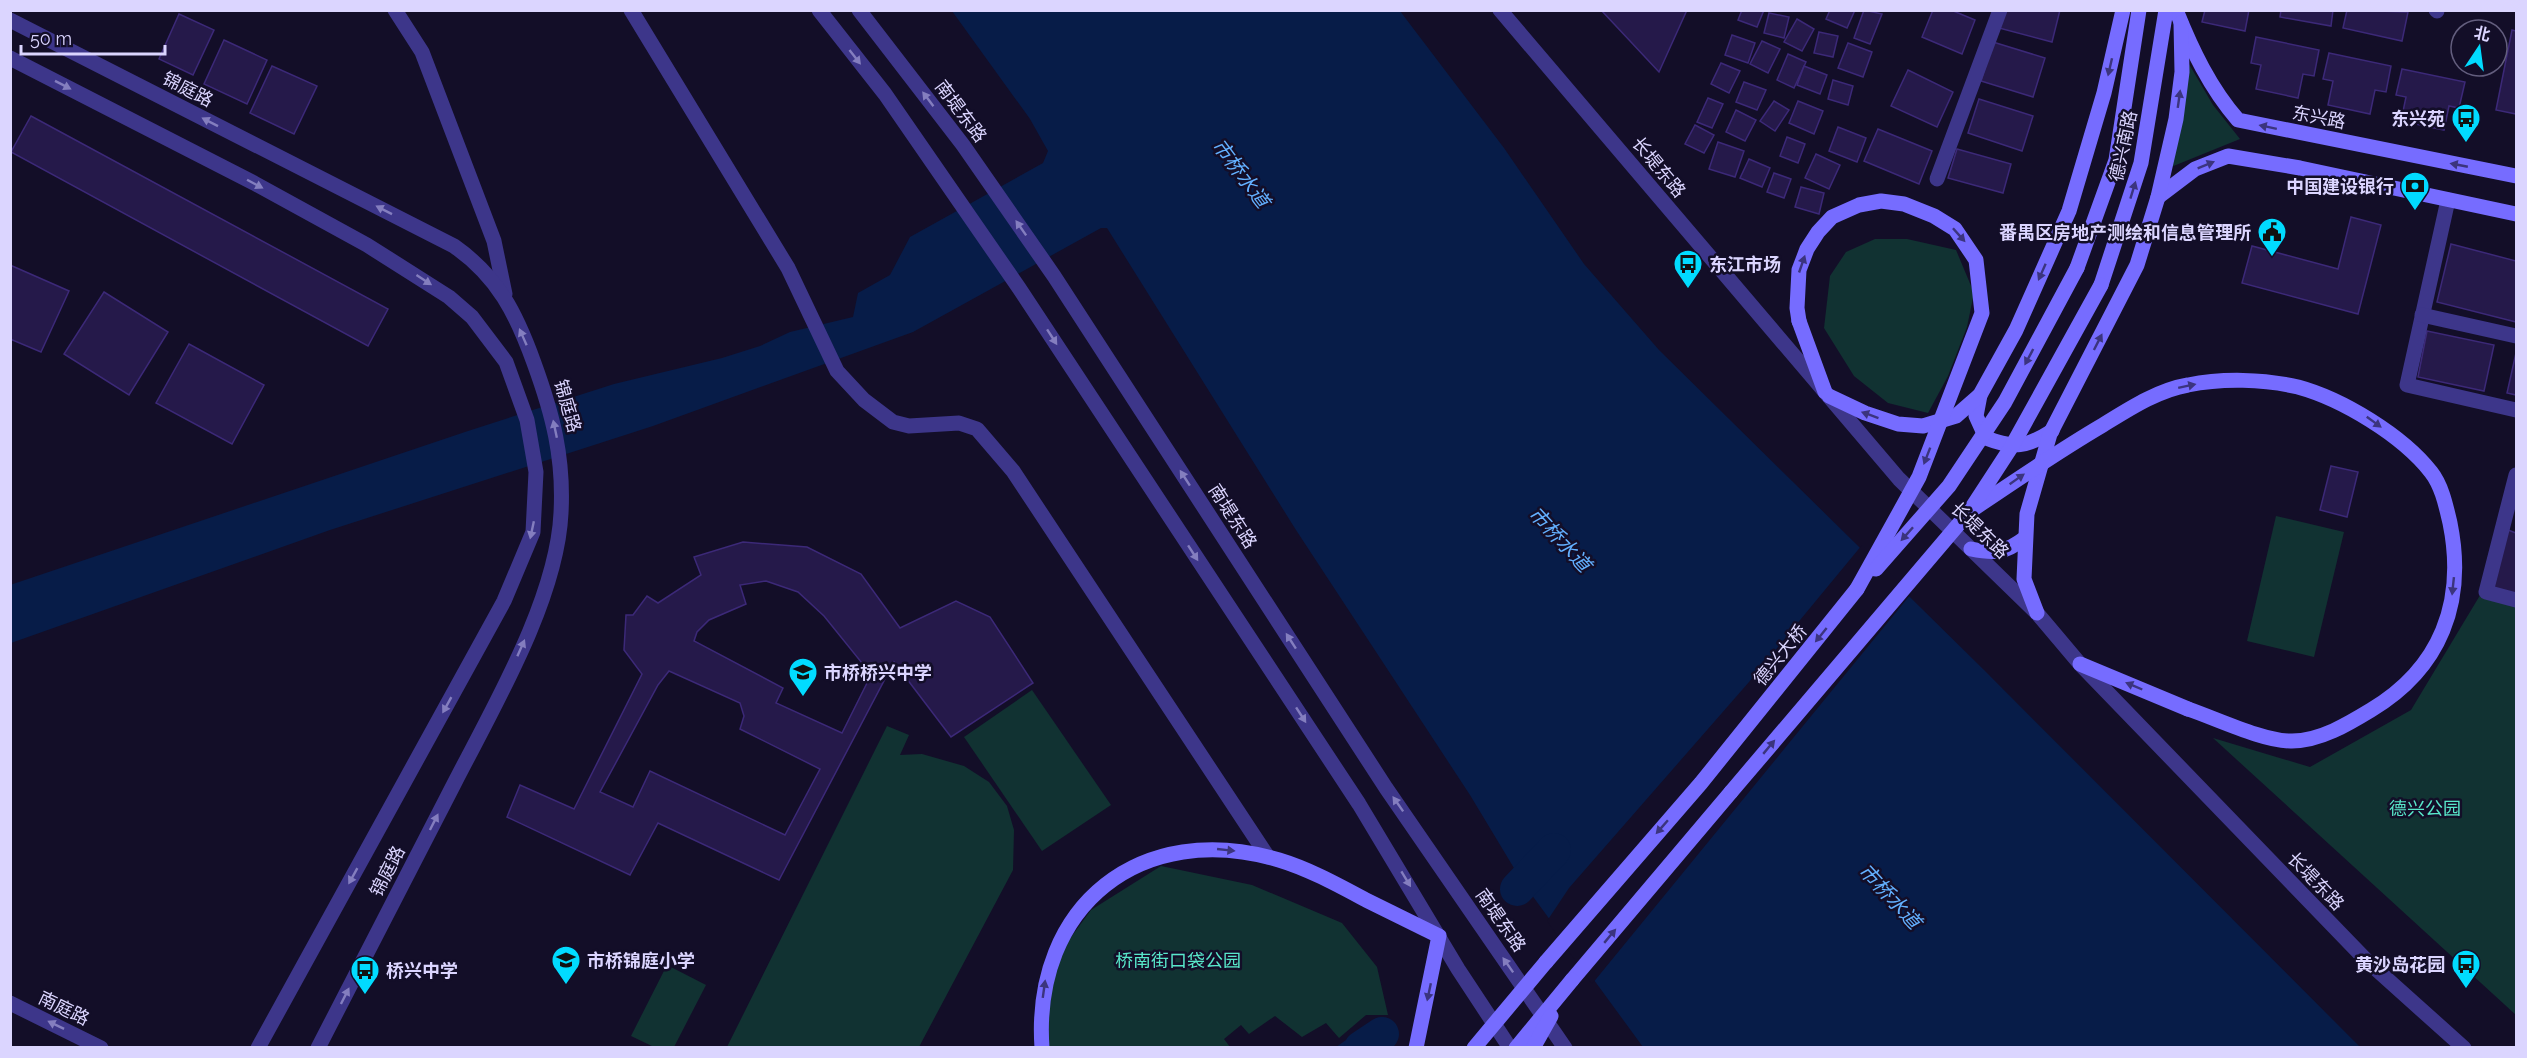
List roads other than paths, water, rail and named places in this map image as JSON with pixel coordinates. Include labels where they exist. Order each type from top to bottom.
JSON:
[{"type":"main road","points":[[1857,589],[1918,477],[1982,314],[1976,260],[1956,230],[1934,216],[1904,204],[1881,201],[1859,205],[1832,217],[1807,249],[1799,270],[1797,308],[1799,321],[1827,394],[1864,413],[1898,424],[1923,426],[1956,416],[1980,394],[2016,330],[2069,211],[2104,93],[2123,10]]},
{"type":"main road","name":"德兴南路","points":[[2077,268],[2116,160],[2139,10]]},
{"type":"main road","name":"德兴南路","points":[[2012,446],[2101,285],[2141,163],[2166,10]]},
{"type":"main road","points":[[2037,613],[2024,579],[2026,514],[2052,431],[2137,265],[2158,197],[2176,119],[2182,72],[2178,17]]},
{"type":"main road","name":"东兴路","points":[[2178,17],[2210,83],[2238,120],[2517,176]]},
{"type":"main road","points":[[2158,197],[2195,169],[2228,156],[2300,168],[2517,214]]},
{"type":"main road","name":"德兴大桥","points":[[1486,1047],[1546,962],[1743,732],[1857,589],[1949,486],[2005,402],[2077,268]]},
{"type":"main road","points":[[1969,512],[2049,457],[2117,416],[2151,398],[2187,385],[2250,381],[2298,387],[2364,416],[2400,442],[2432,472],[2445,500],[2455,563],[2453,591],[2447,619],[2436,646],[2422,668],[2399,690],[2351,722],[2316,737],[2292,741],[2270,738],[2188,709],[2080,664]]},
{"type":"main road","points":[[1980,394],[1976,417],[1986,438],[2012,446],[2020,446],[2052,431]]},
{"type":"main road","points":[[1516,1047],[1969,512],[2012,446]]},
{"type":"main road","points":[[1971,549],[1993,553],[2012,548],[2025,538]]},
{"type":"main road","points":[[1041,1047],[1040,1026],[1045,983],[1052,958],[1071,920],[1085,903],[1110,882],[1134,867],[1168,855],[1192,850],[1217,849],[1268,857],[1324,878],[1439,936],[1416,1047]]},
{"type":"main road","points":[[1474,1047],[1546,962]]},
{"type":"main road","points":[[1533,1047],[1572,980]]},
{"type":"street","points":[[395,10],[422,52],[494,241],[505,298]]},
{"type":"street","points":[[631,10],[788,268],[837,371],[864,400],[893,422],[909,426],[947,422],[966,424],[977,429],[994,448],[1013,471],[1268,857]]},
{"type":"street","points":[[819,10],[885,94],[1019,288],[1359,804],[1510,1047]]},
{"type":"street","name":"南堤东路","points":[[859,10],[963,145],[1054,276],[1386,788],[1565,1047]]},
{"type":"street","name":"长堤东路","points":[[1500,10],[1899,479],[2037,613],[2080,664],[2367,962],[2464,1047]]},
{"type":"street","points":[[1937,179],[2000,10]]},
{"type":"street","name":"锦庭路","points":[[10,20],[454,246],[477,262],[505,298],[544,391],[559,446],[561,468],[561,514],[550,574],[501,692],[318,1047]]},
{"type":"street","name":"锦庭路","points":[[10,58],[254,183],[367,245],[449,297],[472,317],[506,362],[527,420],[536,472],[533,532],[504,602],[258,1047]]},
{"type":"street","points":[[2448,200],[2407,385],[2517,410]]},
{"type":"street","points":[[2422,315],[2517,336]]},
{"type":"street","points":[[2517,475],[2512,514],[2486,592],[2517,600]]},
{"type":"street","name":"南庭路","points":[[10,1003],[80,1043],[101,1047]]},
{"type":"water","name":"市桥水道","points":[[952,11],[1400,11],[1504,148],[1584,264],[1659,350],[1984,670],[2360,1047],[1643,1047],[1523,883],[1470,795],[1296,530],[1107,228],[1101,228],[913,332],[653,426],[330,530],[11,643],[10,585],[614,384],[722,358],[760,346],[790,332],[853,317],[858,293],[890,275],[910,237],[1043,163],[1048,151],[1030,119]]},
{"type":"water","points":[[1355,1034],[1376,1038],[1374,1047],[1336,1047]]},
{"type":"waterway","points":[[1517,889],[1554,850]]},
{"type":"waterway","points":[[1361,1048],[1382,1034]]},
{"type":"place","name":"东兴苑","points":[[2466,144]]},
{"type":"place","name":"中国建设银行","points":[[2415,212]]},
{"type":"place","name":"番禺区房地产测绘和信息管理所","points":[[2272,258]]},
{"type":"place","name":"东江市场","points":[[1688,290]]},
{"type":"place","name":"市桥桥兴中学","points":[[803,698]]},
{"type":"place","name":"市桥锦庭小学","points":[[566,986]]},
{"type":"place","name":"黄沙岛花园","points":[[2466,990]]},
{"type":"place","name":"桥兴中学","points":[[365,996]]},
{"type":"park label","name":"德兴公园","points":[[2425,808]]},
{"type":"park label","name":"桥南街口袋公园","points":[[1178,960]]}]
